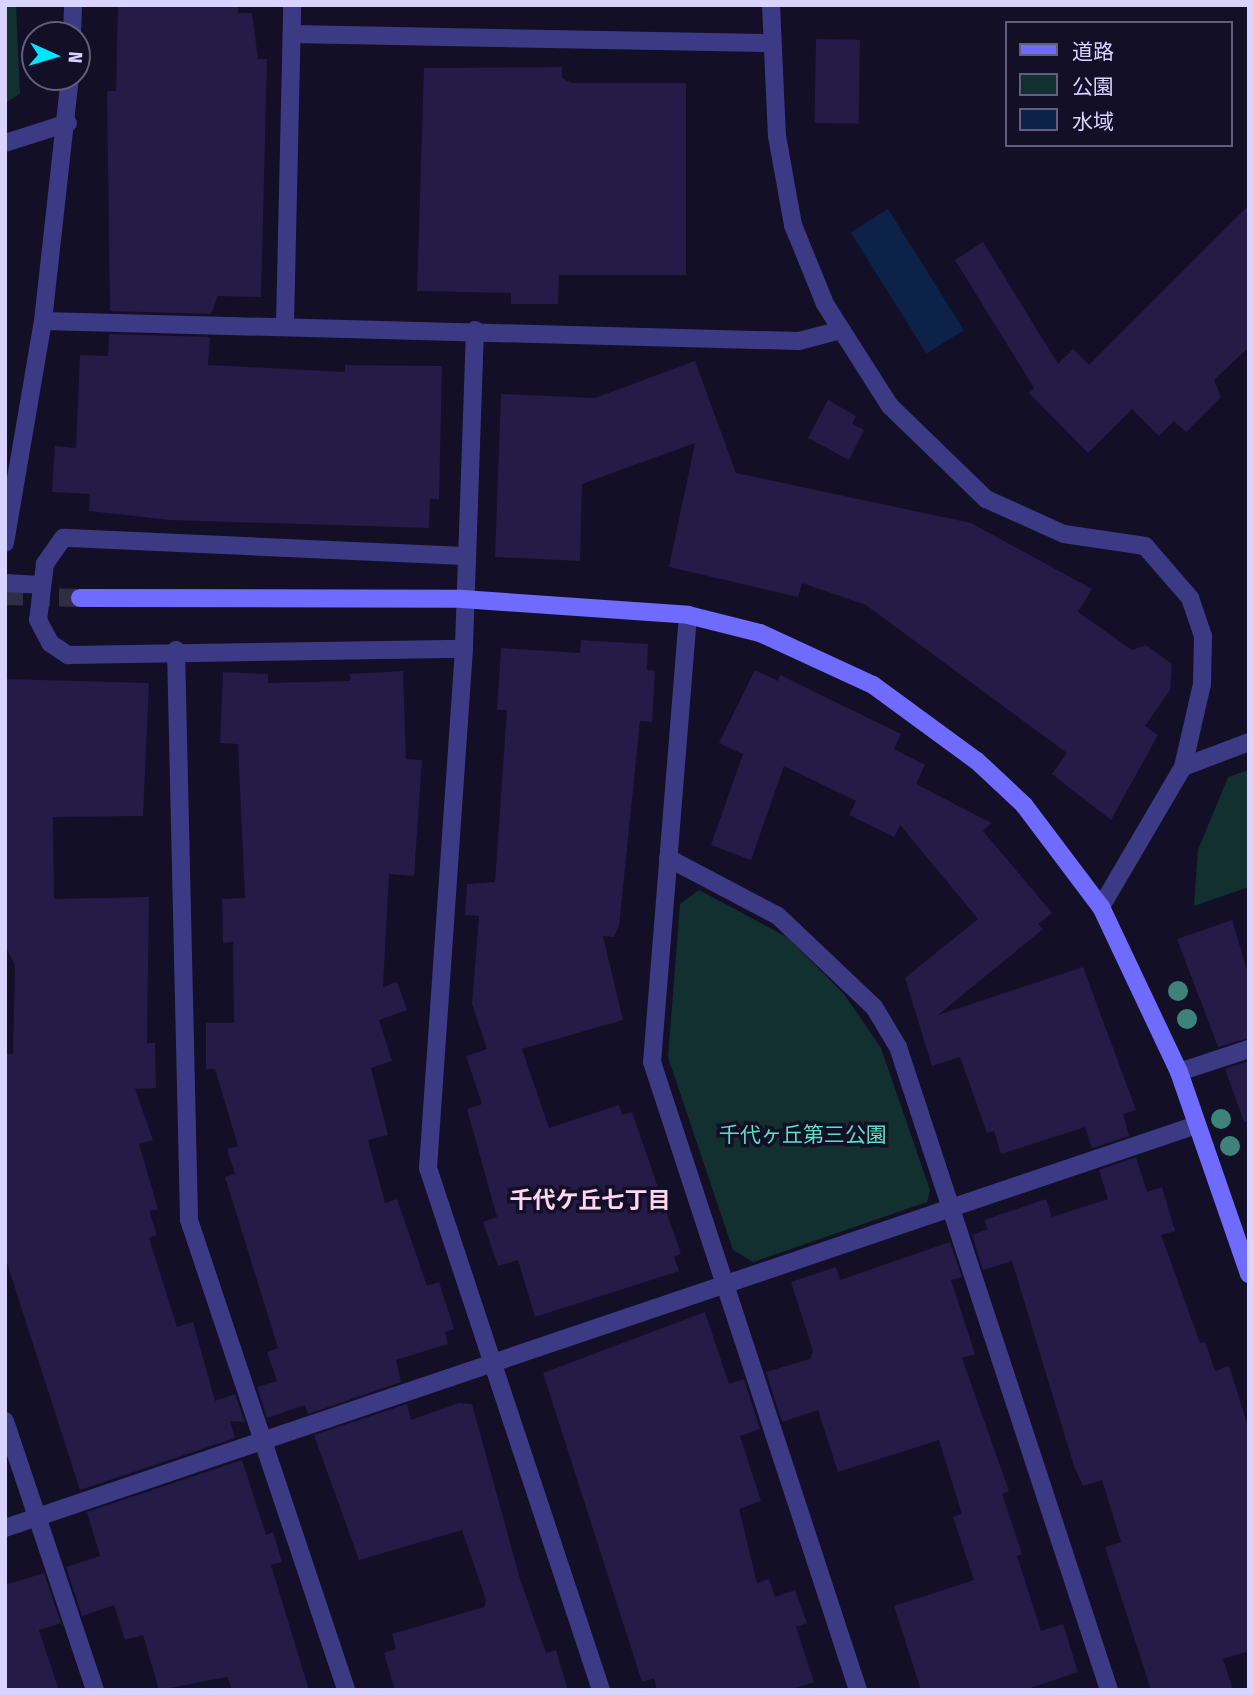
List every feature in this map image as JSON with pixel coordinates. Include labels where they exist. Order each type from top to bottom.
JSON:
[{"type":"street","points":[[285,324],[292,5]]},
{"type":"street","points":[[771,5],[771,43],[793,225],[841,330],[890,406],[986,499],[1064,534],[1145,546],[1190,598],[1203,636],[1202,684],[1183,766],[1101,907]]},
{"type":"street","points":[[292,34],[771,43]]},
{"type":"street","points":[[5,543],[43,321],[68,123],[69,91]]},
{"type":"street","points":[[5,143],[68,123]]},
{"type":"street","points":[[43,321],[285,324],[799,341],[841,330]]},
{"type":"street","points":[[475,330],[462,599],[464,649],[428,1168],[601,1690]]},
{"type":"street","points":[[464,556],[63,538],[51,547],[41,585],[37,620],[50,643],[68,656],[176,650],[464,649]]},
{"type":"street","points":[[5,583],[41,585]]},
{"type":"street","points":[[80,598],[462,599],[688,615],[817,657],[928,722],[1024,805],[1101,907],[1179,1072],[1249,1274]]},
{"type":"street","points":[[688,615],[652,1062],[858,1690]]},
{"type":"street","points":[[176,650],[189,1220],[346,1690]]},
{"type":"street","points":[[1183,766],[1249,742]]},
{"type":"street","points":[[668,858],[778,916],[874,1007],[898,1046],[1109,1690]]},
{"type":"street","points":[[1179,1072],[1249,1049]]},
{"type":"street","points":[[5,1528],[1196,1125]]},
{"type":"street","points":[[5,1421],[95,1690]]},
{"type":"green space","points":[[5,5],[16,5],[20,94],[5,103]]},
{"type":"green space","points":[[1249,770],[1249,887],[1194,906],[1198,850],[1228,777]]},
{"type":"green space","name":"千代ヶ丘第三公園","points":[[699,890],[787,937],[844,994],[881,1048],[930,1190],[927,1202],[753,1262],[733,1250],[668,1057],[680,904]]},
{"type":"water","points":[[888,209],[964,330],[926,354],[851,232]]},
{"type":"building","points":[[118,5],[238,5],[238,13],[252,13],[258,59],[267,59],[261,297],[218,296],[211,314],[110,311],[107,91],[116,91]]},
{"type":"building","points":[[816,39],[860,40],[859,124],[815,123]]},
{"type":"building","points":[[562,67],[562,78],[571,83],[686,83],[686,275],[559,275],[558,304],[511,304],[511,293],[417,291],[424,68]]},
{"type":"building","points":[[1249,205],[1249,347],[1214,380],[1221,397],[1186,432],[1174,421],[1159,436],[1132,409],[1088,453],[1029,393],[1034,388],[955,260],[983,242],[1058,364],[1073,349],[1089,365]]},
{"type":"building","points":[[109,334],[210,337],[208,365],[345,372],[345,365],[442,366],[439,499],[430,499],[429,528],[171,520],[89,511],[90,494],[52,492],[55,446],[76,448],[80,355],[108,356]]},
{"type":"building","points":[[695,361],[736,473],[971,523],[1092,589],[1078,612],[1132,650],[1146,645],[1172,664],[1170,690],[1145,726],[1158,735],[1111,820],[1052,774],[1067,753],[866,605],[802,583],[798,597],[669,567],[695,443],[582,484],[580,561],[495,557],[501,394],[595,398]]},
{"type":"building","points":[[828,400],[856,416],[852,424],[864,430],[849,460],[808,438]]},
{"type":"building","points":[[581,640],[648,644],[647,670],[655,671],[652,722],[640,721],[619,926],[614,937],[603,936],[623,1020],[522,1049],[549,1128],[619,1105],[622,1115],[632,1112],[681,1254],[674,1257],[679,1271],[535,1317],[518,1260],[498,1266],[483,1222],[497,1217],[467,1109],[482,1104],[466,1056],[487,1049],[472,1004],[479,916],[465,915],[467,884],[495,882],[507,710],[497,710],[501,648],[580,653]]},
{"type":"building","points":[[755,670],[778,681],[780,675],[901,734],[894,749],[925,765],[916,784],[991,823],[983,831],[1052,913],[1038,924],[1043,929],[938,1015],[1083,967],[1136,1110],[1123,1114],[1129,1136],[1092,1148],[1085,1127],[1001,1154],[994,1131],[987,1133],[960,1057],[932,1066],[905,978],[978,919],[900,825],[894,837],[849,815],[856,801],[784,766],[751,860],[711,845],[743,754],[719,743]]},
{"type":"building","points":[[403,671],[406,759],[422,760],[414,876],[389,874],[383,987],[397,982],[407,1010],[379,1020],[392,1061],[371,1068],[388,1135],[368,1140],[385,1203],[397,1199],[427,1286],[439,1282],[454,1329],[445,1332],[448,1344],[396,1360],[401,1382],[308,1414],[305,1405],[267,1418],[257,1387],[277,1381],[267,1352],[278,1348],[225,1177],[235,1174],[227,1149],[238,1146],[215,1069],[206,1069],[206,1023],[234,1023],[233,942],[223,943],[222,899],[245,898],[238,744],[220,743],[223,672],[268,674],[268,683],[350,681],[350,674]]},
{"type":"building","points":[[5,679],[149,683],[143,816],[53,817],[54,899],[149,897],[147,1043],[155,1043],[156,1088],[135,1089],[153,1140],[139,1144],[158,1209],[149,1211],[157,1235],[149,1238],[177,1327],[193,1322],[215,1401],[235,1394],[245,1422],[230,1421],[235,1438],[80,1490],[5,1257],[5,1054],[13,1054],[15,965],[5,946]]},
{"type":"building","points":[[1232,920],[1249,977],[1249,1038],[1218,1047],[1177,939]]},
{"type":"building","points":[[1249,1061],[1249,1121],[1244,1122],[1225,1069]]},
{"type":"building","points":[[1136,1157],[1147,1192],[1162,1187],[1175,1231],[1161,1235],[1200,1343],[1205,1342],[1215,1371],[1229,1366],[1249,1429],[1249,1651],[1223,1659],[1233,1690],[1151,1690],[1105,1547],[1121,1542],[1102,1480],[1083,1486],[1074,1466],[1012,1261],[983,1270],[972,1235],[988,1229],[984,1220],[1046,1199],[1052,1217],[1108,1199],[1099,1170]]},
{"type":"building","points":[[950,1242],[962,1277],[951,1280],[975,1354],[962,1358],[1009,1491],[1002,1494],[1022,1554],[1017,1556],[1041,1631],[1063,1624],[1078,1672],[1025,1690],[921,1690],[894,1606],[974,1580],[953,1517],[962,1514],[939,1440],[838,1472],[818,1410],[782,1422],[766,1372],[810,1359],[813,1351],[791,1282],[836,1267],[840,1280]]},
{"type":"building","points":[[705,1312],[729,1384],[744,1379],[760,1429],[740,1436],[761,1501],[739,1509],[757,1583],[769,1579],[775,1597],[795,1590],[807,1623],[796,1627],[814,1682],[789,1690],[657,1690],[654,1678],[642,1682],[543,1373]]},
{"type":"building","points":[[459,1403],[472,1404],[520,1579],[546,1653],[556,1650],[568,1690],[395,1690],[384,1653],[396,1649],[392,1634],[484,1607],[486,1600],[462,1530],[359,1560],[314,1435],[407,1404],[411,1420]]},
{"type":"building","points":[[242,1460],[266,1535],[273,1532],[282,1562],[271,1565],[309,1690],[232,1690],[227,1677],[159,1690],[143,1635],[125,1640],[114,1605],[82,1616],[66,1567],[100,1556],[87,1512]]},
{"type":"building","points":[[44,1573],[61,1623],[39,1630],[59,1690],[5,1690],[5,1585]]},
{"type":"tunnel","points":[[5,596],[80,598]]},
{"type":"district","name":"千代ケ丘七丁目","points":[[590,1200]]}]
